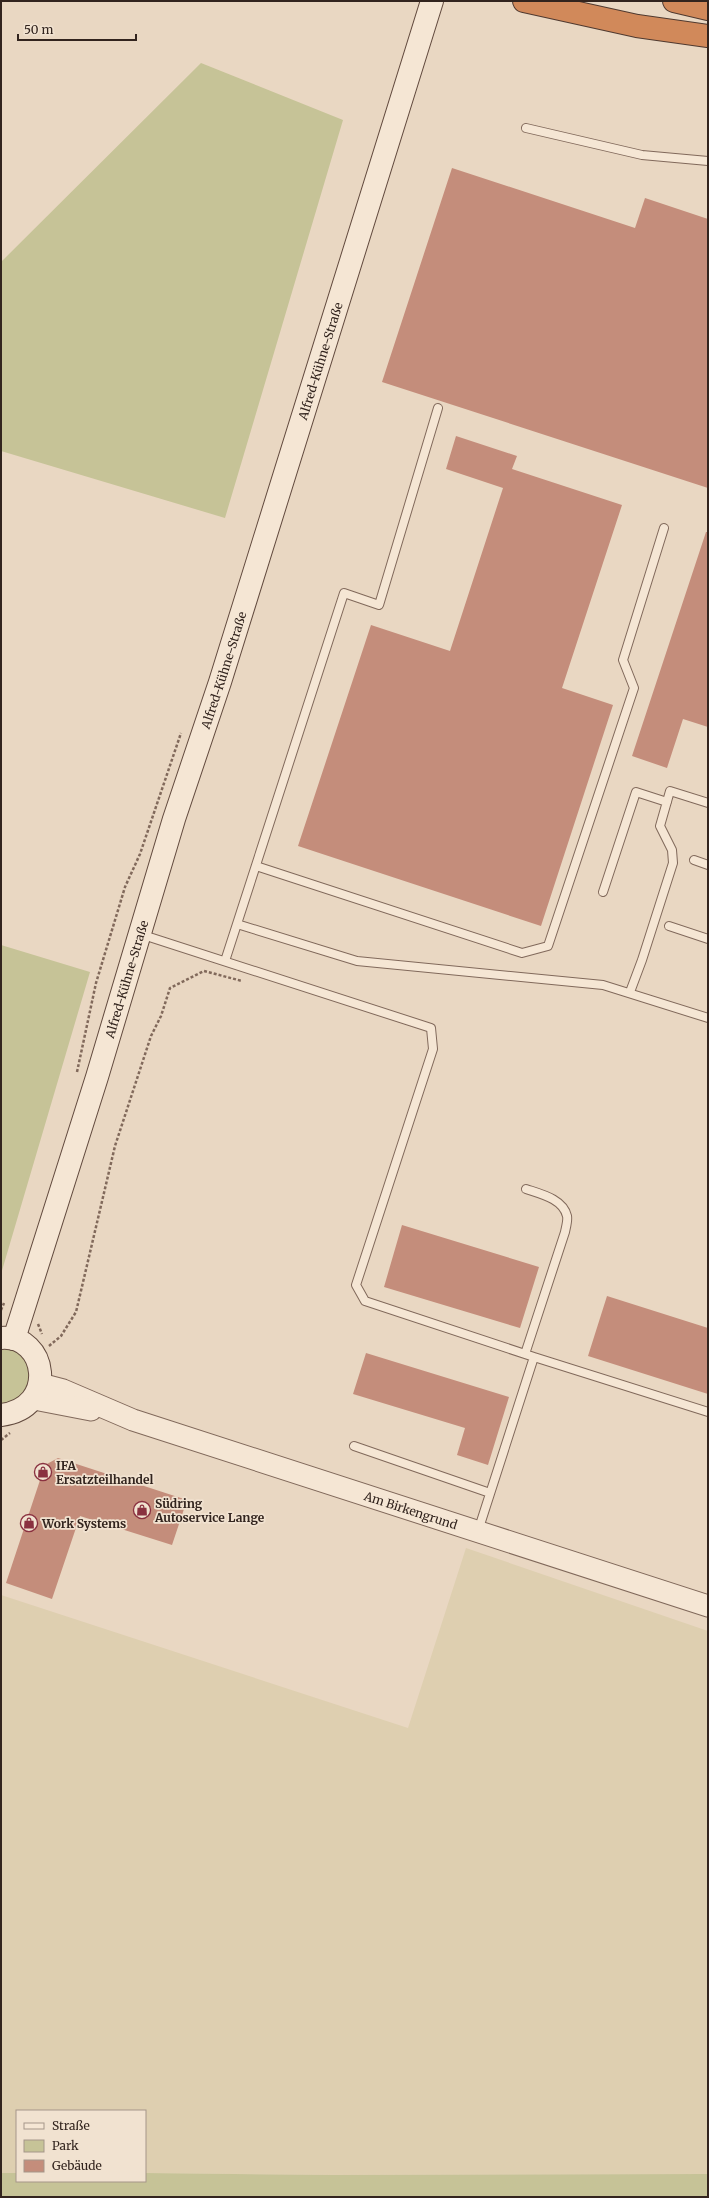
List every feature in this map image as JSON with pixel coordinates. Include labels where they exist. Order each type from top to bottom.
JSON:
[{"type":"highway","points":[[524,1],[637,26],[708,36]]},
{"type":"highway","points":[[674,1],[708,8]]},
{"type":"main road","name":"Alfred-Kühne-Straße","points":[[8,1339],[95,1085],[174,819],[220,682],[432,1]]},
{"type":"main road","points":[[1,1416],[14,1414],[25,1408],[37,1391],[39,1365],[36,1357],[30,1349],[8,1339]]},
{"type":"street","name":"Am Birkengrund","points":[[37,1391],[58,1405],[114,1413],[708,1606]]},
{"type":"lane","points":[[526,128],[642,155],[708,161]]},
{"type":"lane","points":[[225,961],[344,593],[379,605],[438,408]]},
{"type":"lane","points":[[256,866],[522,953],[548,946],[634,688],[623,660],[664,528]]},
{"type":"lane","points":[[603,892],[636,792],[667,802]]},
{"type":"lane","points":[[630,992],[673,863],[672,850],[660,826],[670,792],[708,803]]},
{"type":"lane","points":[[694,860],[708,865]]},
{"type":"lane","points":[[237,924],[357,961],[603,985],[630,992],[708,1018]]},
{"type":"lane","points":[[669,926],[708,939]]},
{"type":"lane","points":[[139,934],[431,1028],[433,1049],[356,1285],[365,1301],[534,1357],[708,1412]]},
{"type":"lane","points":[[525,1354],[565,1232],[567,1217],[562,1207],[549,1197],[526,1189]]},
{"type":"lane","points":[[478,1531],[534,1357]]},
{"type":"lane","points":[[354,1446],[490,1493]]},
{"type":"path","points":[[47,1348],[61,1336],[76,1312],[115,1146],[151,1036],[161,1016],[170,988],[204,971],[242,981]]},
{"type":"shaded area","points":[[466,1548],[708,1631],[708,2174],[333,2175],[146,2173],[146,2110],[16,2110],[16,2173],[1,2173],[1,1595],[408,1728]]},
{"type":"green space","points":[[201,63],[343,120],[225,518],[1,451],[1,262]]},
{"type":"green space","points":[[1,945],[90,972],[1,1274]]},
{"type":"green space","points":[[1,1346],[24,1357],[29,1366],[30,1373],[29,1391],[1,1409]]},
{"type":"green space","points":[[1,2173],[16,2173],[16,2182],[146,2182],[146,2173],[333,2175],[708,2174],[708,2197],[1,2197]]},
{"type":"building","points":[[452,168],[635,228],[645,198],[708,219],[708,488],[382,382]]},
{"type":"building","points":[[456,436],[517,456],[512,469],[622,505],[562,688],[613,705],[541,926],[298,846],[371,625],[450,651],[503,488],[446,469]]},
{"type":"building","points":[[706,532],[708,532],[708,727],[683,719],[667,768],[632,756]]},
{"type":"building","points":[[402,1225],[539,1267],[520,1328],[384,1287]]},
{"type":"building","points":[[607,1296],[708,1328],[708,1394],[588,1356]]},
{"type":"building","points":[[366,1353],[509,1397],[488,1465],[457,1455],[465,1428],[353,1394]]},
{"type":"building","points":[[58,1458],[187,1500],[172,1545],[80,1516],[52,1599],[6,1583],[45,1465]]},
{"type":"place","name":"IFA Ersatzteilhandel","points":[[43,1472]]},
{"type":"place","name":"Südring Autoservice Lange","points":[[142,1510]]},
{"type":"place","name":"Work Systems","points":[[29,1523]]}]
